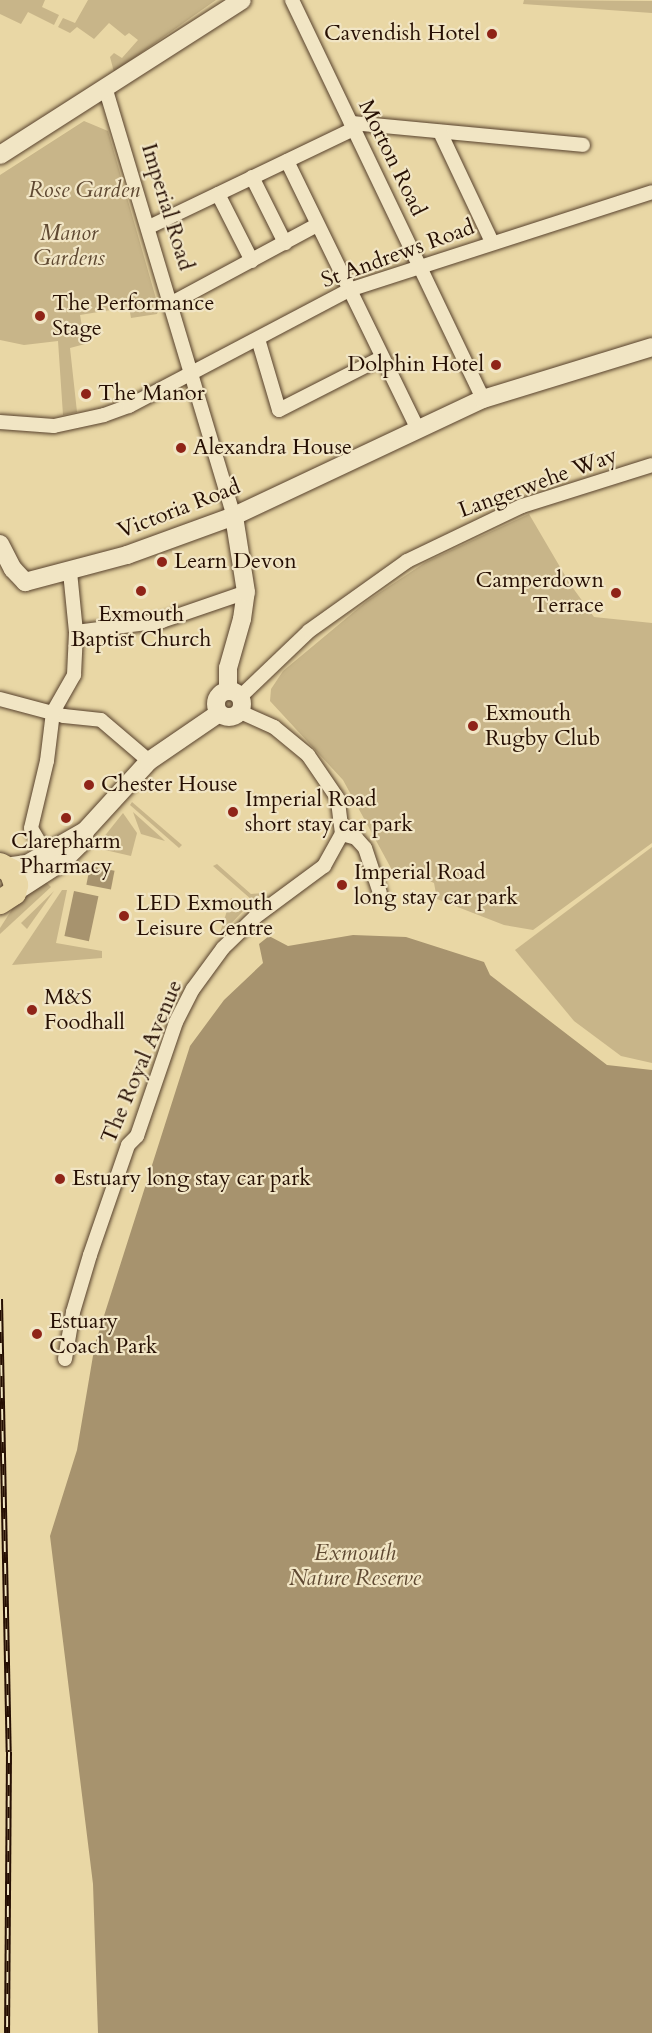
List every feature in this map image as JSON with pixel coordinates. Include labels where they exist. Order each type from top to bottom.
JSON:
[{"type":"highway","points":[[3,866],[15,878],[5,902]]},
{"type":"street","points":[[0,155],[242,0]]},
{"type":"street","name":"Morton Road","points":[[292,0],[483,399]]},
{"type":"street","name":"Imperial Road","points":[[105,87],[149,227],[234,516],[246,592],[242,619],[228,668],[236,700],[215,702],[219,713],[149,761]]},
{"type":"street","points":[[149,227],[287,161],[352,126],[583,146]]},
{"type":"street","points":[[440,132],[492,242]]},
{"type":"street","points":[[287,161],[417,428]]},
{"type":"street","points":[[252,177],[285,243]]},
{"type":"street","name":"St Andrews Road","points":[[0,422],[54,426],[83,422],[129,406],[349,290],[420,264],[652,192]]},
{"type":"street","points":[[218,194],[252,261]]},
{"type":"street","points":[[171,303],[317,225]]},
{"type":"street","points":[[258,339],[279,410],[381,358]]},
{"type":"street","name":"Victoria Road","points":[[0,544],[20,579],[31,582],[70,572],[234,516],[417,428],[483,399],[652,346]]},
{"type":"street","name":"Langerwehe Way","points":[[236,700],[309,631],[352,598],[446,540],[522,506],[652,465]]},
{"type":"street","points":[[46,855],[31,828],[47,761],[53,712],[74,675],[76,632],[70,572]]},
{"type":"street","points":[[76,632],[162,621],[246,592]]},
{"type":"street","points":[[0,699],[53,712],[101,720],[149,761],[85,831],[27,864],[3,866]]},
{"type":"street","points":[[236,700],[308,755],[338,799],[342,834],[356,838],[365,848],[380,893]]},
{"type":"street","points":[[5,902],[62,862],[80,844],[85,831]]},
{"type":"street","name":"The Royal Avenue","points":[[65,1359],[73,1312],[128,1145],[137,1136],[170,1040],[193,989],[223,948],[255,917],[324,866],[342,834]]},
{"type":"green space","points":[[0,0],[45,0],[42,7],[59,15],[54,25],[28,12],[21,24],[0,14]]},
{"type":"green space","points":[[88,0],[216,0],[114,72],[110,57],[114,53],[122,58],[138,40],[129,33],[125,36],[109,23],[94,39],[77,27],[70,33],[58,27],[63,18],[75,23]]},
{"type":"green space","points":[[524,0],[652,1],[652,13],[523,4]]},
{"type":"green space","name":"Manor Gardens","points":[[84,121],[108,131],[159,309],[157,314],[131,318],[129,307],[80,315],[85,344],[70,348],[77,412],[63,415],[58,341],[24,345],[0,340],[0,175]]},
{"type":"green space","name":"Exmouth Rugby Club","points":[[529,514],[570,584],[594,617],[652,623],[652,843],[533,930],[504,925],[437,899],[434,883],[401,868],[392,870],[343,780],[270,701],[271,689],[283,671],[367,601],[426,562]]},
{"type":"green space","points":[[132,802],[182,845],[179,848],[130,805]]},
{"type":"green space","points":[[133,812],[162,838],[165,841],[141,834]]},
{"type":"green space","points":[[123,813],[137,833],[131,856],[105,850],[103,838]]},
{"type":"green space","points":[[652,847],[652,1063],[621,1056],[574,1021],[515,950]]},
{"type":"green space","points":[[217,864],[251,894],[263,893],[252,900],[213,866]]},
{"type":"green space","points":[[46,882],[51,887],[0,934],[0,928],[18,900]]},
{"type":"green space","points":[[62,890],[67,890],[56,943],[102,951],[102,958],[12,965]]},
{"type":"green space","points":[[54,891],[27,929],[21,923]]},
{"type":"green space","points":[[231,898],[244,910],[219,936]]},
{"type":"shaded area","points":[[90,866],[115,871],[111,889],[86,885]]},
{"type":"shaded area","points":[[74,891],[98,896],[89,941],[64,936]]},
{"type":"shaded area","name":"Exmouth Nature Reserve","points":[[353,935],[406,937],[484,962],[490,975],[607,1065],[652,1070],[652,2033],[98,2033],[93,1884],[50,1536],[77,1450],[95,1344],[190,1046],[224,1000],[263,963],[259,944],[269,936],[288,946]]},
{"type":"railway","points":[[0,1299],[9,1752],[7,2033]]},
{"type":"place","name":"Cavendish Hotel","points":[[492,34]]},
{"type":"place","name":"The Performance Stage","points":[[40,316]]},
{"type":"place","name":"Dolphin Hotel","points":[[496,365]]},
{"type":"place","name":"The Manor","points":[[86,394]]},
{"type":"place","name":"Alexandra House","points":[[181,448]]},
{"type":"place","name":"Learn Devon","points":[[162,562]]},
{"type":"place","name":"Exmouth Baptist Church","points":[[141,591]]},
{"type":"place","name":"Camperdown Terrace","points":[[616,593]]},
{"type":"place","name":"Exmouth Rugby Club","points":[[473,726]]},
{"type":"place","name":"Chester House","points":[[89,785]]},
{"type":"place","name":"Imperial Road short stay car park","points":[[233,812]]},
{"type":"place","name":"Clarepharm Pharmacy","points":[[66,818]]},
{"type":"place","name":"Imperial Road long stay car park","points":[[342,885]]},
{"type":"place","name":"LED Exmouth Leisure Centre","points":[[124,916]]},
{"type":"place","name":"M&S Foodhall","points":[[32,1010]]},
{"type":"place","name":"Estuary long stay car park","points":[[60,1179]]},
{"type":"place","name":"Estuary Coach Park","points":[[37,1334]]},
{"type":"park label","name":"Rose Garden","points":[[84,191]]}]
